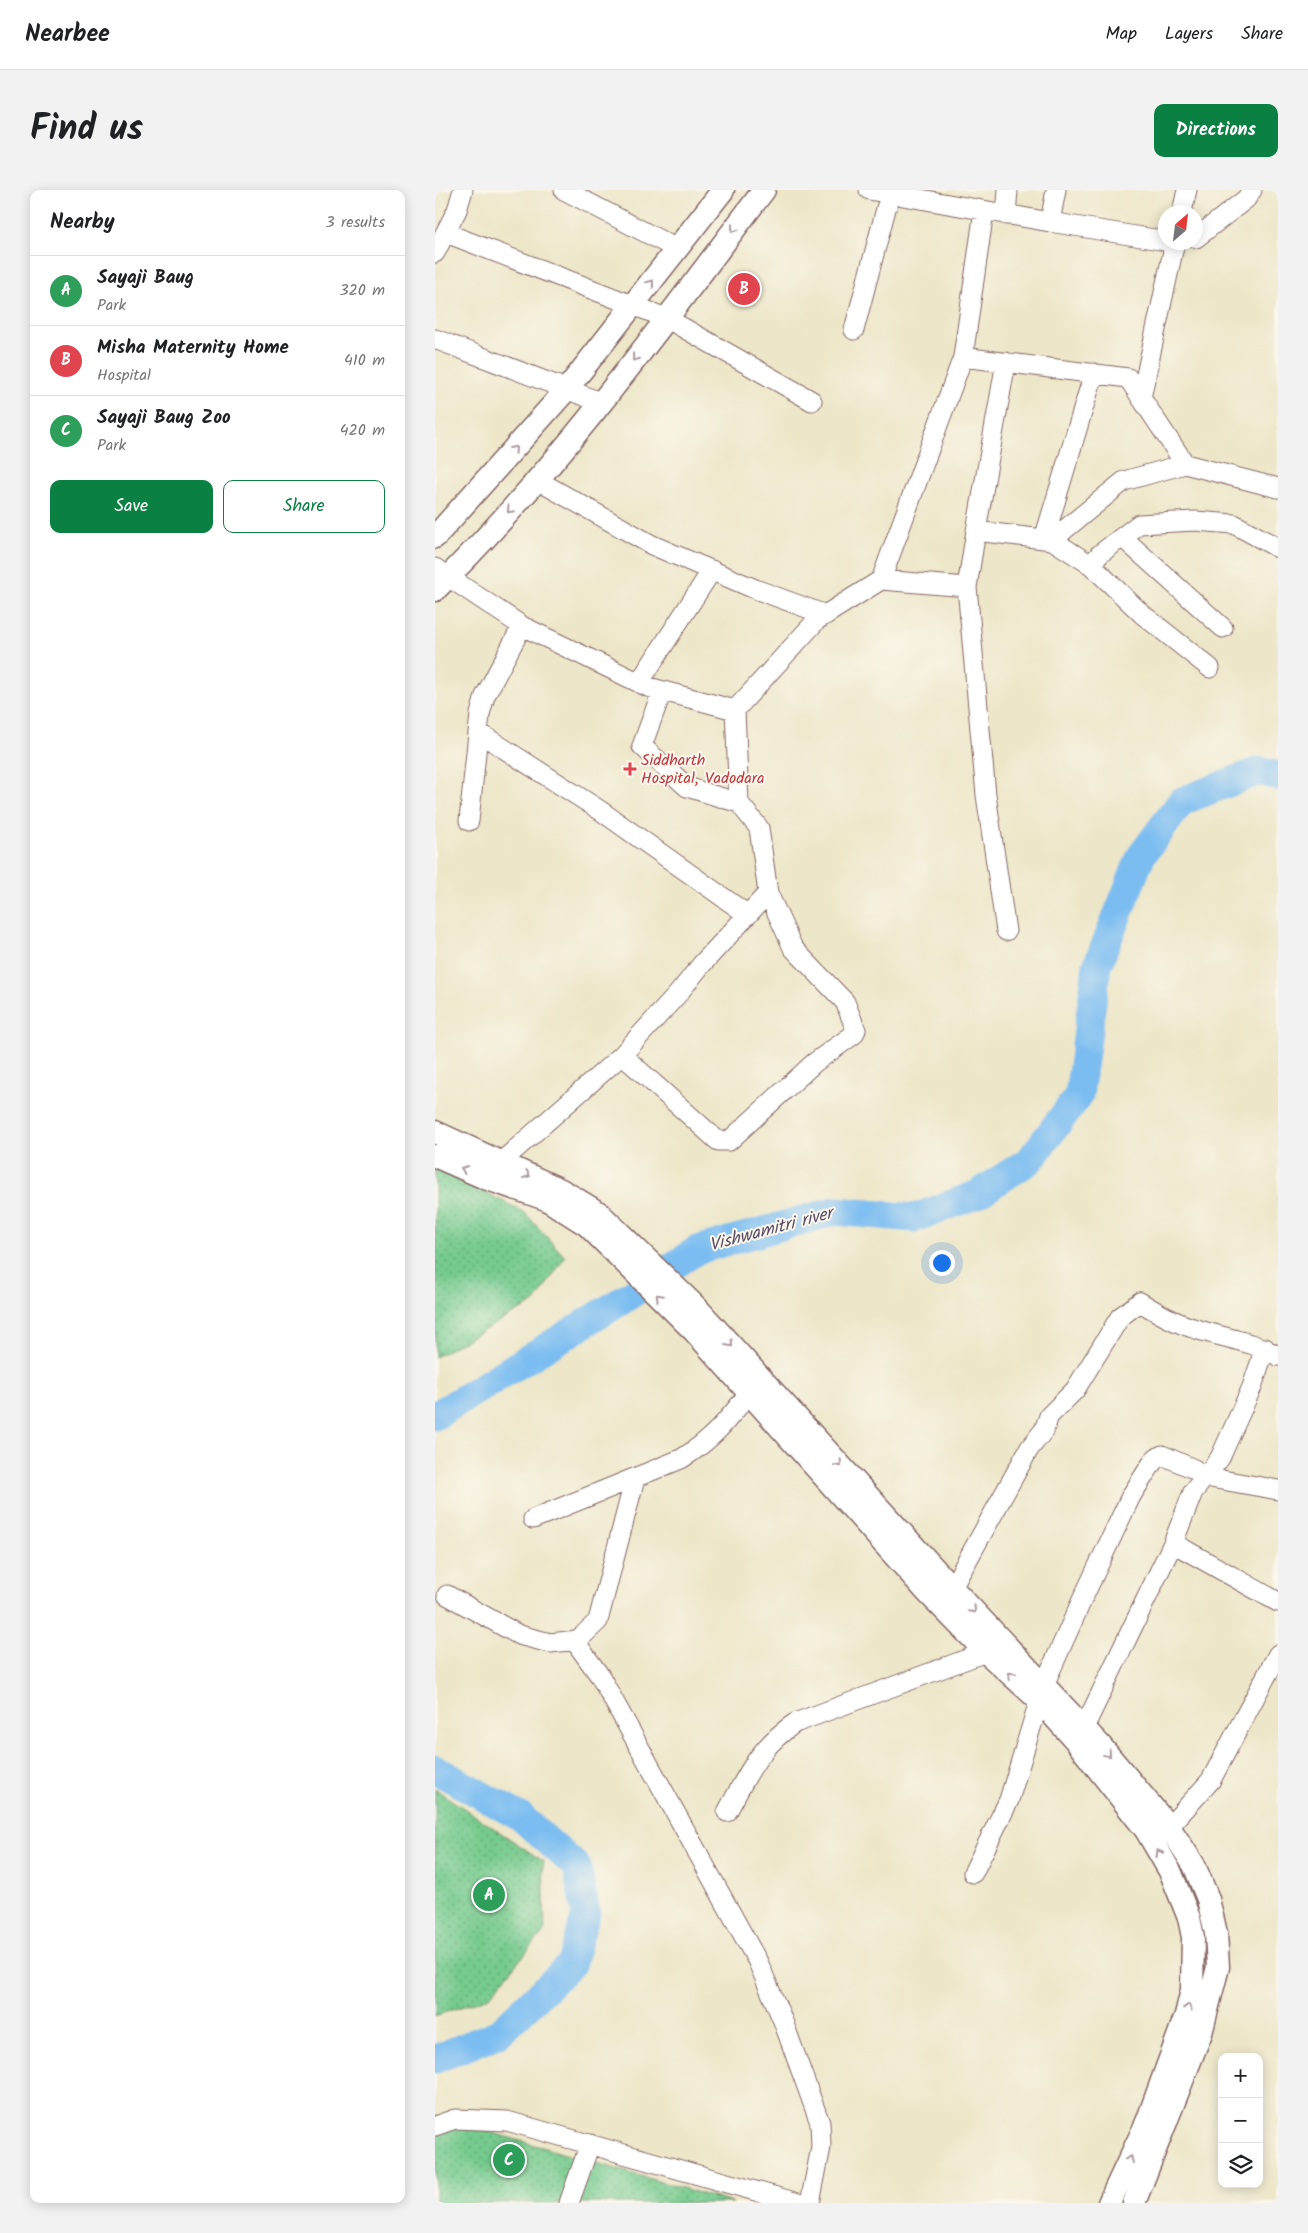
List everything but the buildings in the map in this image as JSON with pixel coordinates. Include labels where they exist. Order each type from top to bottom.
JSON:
[{"type":"street","points":[[435,253],[457,210],[463,190]]},
{"type":"street","points":[[564,190],[677,249]]},
{"type":"street","points":[[435,537],[567,389],[634,306],[723,190]]},
{"type":"street","points":[[735,710],[639,683],[522,626],[439,578],[537,480],[667,318],[764,190]]},
{"type":"street","points":[[869,190],[966,199],[984,212],[1158,240]]},
{"type":"street","points":[[1007,215],[1008,190]]},
{"type":"street","points":[[1050,222],[1056,190]]},
{"type":"street","points":[[1184,205],[1187,190]]},
{"type":"street","points":[[1203,232],[1246,200],[1253,190]]},
{"type":"street","points":[[854,330],[891,192]]},
{"type":"street","points":[[739,804],[735,710],[817,620],[881,580],[963,357],[984,212]]},
{"type":"street","points":[[445,233],[667,318],[812,401]]},
{"type":"street","points":[[1141,398],[1173,250]]},
{"type":"street","points":[[435,339],[600,402]]},
{"type":"street","points":[[963,357],[1128,378],[1185,464]]},
{"type":"street","points":[[1006,362],[967,587],[986,795],[1006,931]]},
{"type":"street","points":[[1048,540],[1094,373]]},
{"type":"street","points":[[1048,540],[1124,481],[1185,464],[1278,488]]},
{"type":"street","points":[[537,480],[652,545],[827,615]]},
{"type":"street","points":[[1091,565],[1100,554],[1139,524],[1195,520],[1234,524],[1278,548]]},
{"type":"street","points":[[976,531],[1048,540],[1091,565],[1142,614],[1210,668]]},
{"type":"street","points":[[1122,537],[1223,628]]},
{"type":"street","points":[[639,683],[712,570]]},
{"type":"street","points":[[881,580],[967,587]]},
{"type":"street","points":[[469,821],[478,732],[485,696],[522,626]]},
{"type":"street","points":[[622,1055],[718,1141],[729,1140],[814,1063],[853,1035],[856,1030],[845,1002],[793,948],[768,893],[759,828],[739,804],[687,787],[642,746],[662,691]]},
{"type":"street","points":[[478,732],[601,811],[748,916]]},
{"type":"street","points":[[500,1163],[622,1055],[768,893]]},
{"type":"street","points":[[435,1132],[561,1190],[697,1308],[952,1588],[1042,1693],[1075,1740],[1146,1830],[1180,1894],[1189,1918],[1193,1938],[1192,1990],[1186,2015],[1147,2122],[1109,2203]]},
{"type":"street","points":[[435,1156],[485,1178],[546,1199],[593,1219],[927,1592],[986,1652],[1042,1693],[1085,1728],[1169,1827],[1194,1866],[1208,1899],[1216,1933],[1218,1967],[1201,2033],[1134,2203]]},
{"type":"street","points":[[952,1588],[1029,1449],[1044,1430],[1049,1416],[1075,1390],[1120,1317],[1140,1302],[1177,1322],[1271,1352],[1252,1387],[1220,1458],[1193,1492],[1173,1543],[1085,1728]]},
{"type":"street","points":[[533,1519],[681,1459],[703,1445],[718,1432],[749,1393]]},
{"type":"street","points":[[973,1872],[1009,1800],[1042,1693],[1131,1496],[1154,1460],[1162,1455],[1194,1469],[1205,1477],[1278,1490]]},
{"type":"street","points":[[447,1595],[519,1635],[550,1643],[574,1640],[584,1635],[598,1621],[635,1478]]},
{"type":"street","points":[[1173,1543],[1278,1602]]},
{"type":"street","points":[[574,1640],[600,1676],[758,1962],[783,2021],[820,2123],[821,2147],[810,2203]]},
{"type":"street","points":[[727,1812],[757,1757],[774,1737],[795,1723],[986,1652]]},
{"type":"street","points":[[1169,1827],[1211,1780],[1278,1654]]},
{"type":"street","points":[[435,2126],[455,2119],[507,2120],[798,2203]]},
{"type":"street","points":[[569,2203],[590,2144]]},
{"type":"green space","points":[[435,1167],[524,1212],[565,1257],[535,1302],[435,1357]]},
{"type":"green space","points":[[435,1789],[543,1861],[545,1930],[489,1997],[435,2016]]},
{"type":"green space","points":[[435,2116],[733,2203],[435,2203]]},
{"type":"waterway","name":"Vishwamitri river","points":[[435,1416],[618,1303],[697,1250],[835,1211],[915,1218],[978,1194],[1030,1160],[1079,1095],[1097,966],[1141,856],[1182,801],[1259,771],[1278,776]]},
{"type":"waterway","name":"Vishwamitri river","points":[[435,1769],[522,1818],[577,1867],[586,1914],[571,1964],[499,2033],[435,2059]]},
{"type":"place","name":"Misha Maternity Home","points":[[744,289]]},
{"type":"place","name":"Siddharth Hospital, Vadodara","points":[[630,769]]},
{"type":"place","name":"Sayaji Baug","points":[[489,1895]]},
{"type":"place","name":"Sayaji Baug Zoo","points":[[509,2160]]}]
